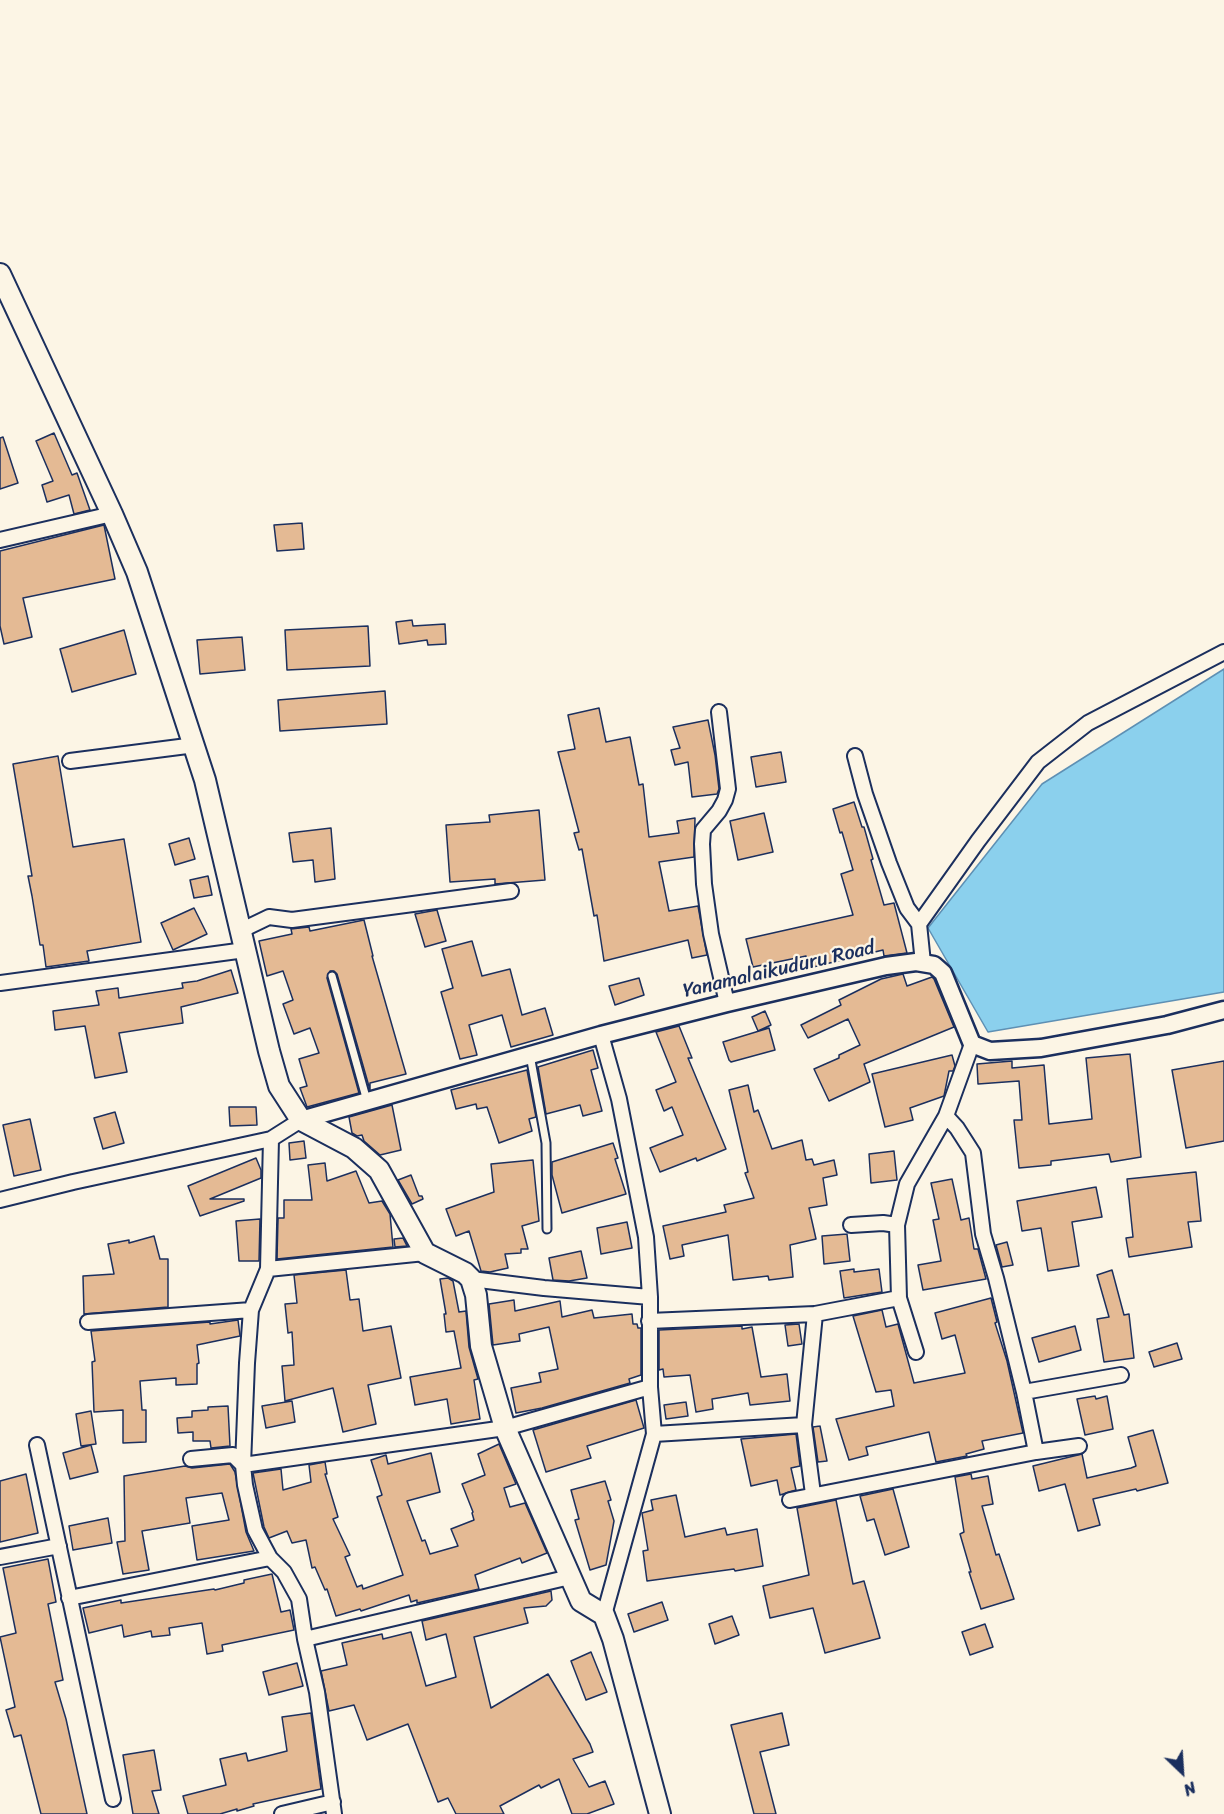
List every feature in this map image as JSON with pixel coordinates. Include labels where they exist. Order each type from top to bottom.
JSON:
[{"type":"main road","points":[[0,274],[5,301],[112,514],[137,572],[195,745],[279,1086],[301,1120],[354,1148],[379,1170],[420,1248],[425,1253],[465,1273],[471,1279],[476,1295],[481,1346],[504,1428],[581,1601],[604,1615],[613,1640],[660,1814]]},
{"type":"street","points":[[0,540],[112,514]]},
{"type":"street","points":[[919,924],[1038,762],[1088,723],[1224,652]]},
{"type":"street","points":[[719,712],[728,789],[722,805],[703,830],[702,844],[704,884],[711,934],[727,1003]]},
{"type":"street","points":[[70,761],[195,745]]},
{"type":"street","points":[[855,756],[889,863],[907,908],[919,924],[923,963],[934,965],[942,973],[972,1044],[946,1116],[907,1184],[897,1225],[899,1298],[916,1352]]},
{"type":"street","points":[[0,983],[243,940],[269,916],[292,920],[511,891]]},
{"type":"street","name":"Yanamalaikuduru Road","points":[[301,1120],[601,1035],[727,1003],[886,966],[923,963]]},
{"type":"street","points":[[972,1044],[990,1051],[1041,1048],[1167,1025],[1224,1010]]},
{"type":"street","points":[[601,1035],[619,1099],[646,1237],[650,1297],[650,1387],[654,1434],[604,1615]]},
{"type":"street","points":[[946,1116],[957,1128],[973,1153],[983,1234],[1024,1392],[1036,1452]]},
{"type":"street","points":[[0,1200],[271,1139],[301,1120]]},
{"type":"street","points":[[271,1139],[268,1269],[251,1310],[243,1465],[255,1530],[270,1558],[284,1572],[295,1589],[302,1611],[305,1640],[317,1692],[334,1808],[282,1814]]},
{"type":"street","points":[[851,1225],[883,1223],[897,1225]]},
{"type":"street","points":[[268,1269],[425,1253]]},
{"type":"street","points":[[471,1279],[650,1297]]},
{"type":"street","points":[[649,1321],[815,1314],[899,1298]]},
{"type":"street","points":[[88,1322],[251,1310]]},
{"type":"street","points":[[813,1494],[804,1425],[815,1314]]},
{"type":"street","points":[[1024,1392],[1121,1375]]},
{"type":"street","points":[[243,1465],[504,1428],[650,1387]]},
{"type":"street","points":[[654,1434],[804,1425]]},
{"type":"street","points":[[37,1445],[113,1799]]},
{"type":"street","points":[[790,1500],[1036,1452],[1079,1446]]},
{"type":"street","points":[[191,1459],[233,1455],[243,1465]]},
{"type":"street","points":[[0,1557],[59,1546]]},
{"type":"street","points":[[69,1598],[270,1558]]},
{"type":"street","points":[[305,1640],[570,1576]]},
{"type":"lane","points":[[332,976],[367,1101]]},
{"type":"lane","points":[[530,1055],[546,1143],[547,1229]]},
{"type":"water","points":[[1224,669],[1224,992],[988,1032],[928,928],[1042,784]]},
{"type":"building","points":[[54,433],[72,475],[77,473],[90,510],[74,514],[69,495],[47,502],[42,485],[53,481],[36,441]]},
{"type":"building","points":[[3,437],[18,483],[0,489],[0,438]]},
{"type":"building","points":[[302,523],[304,549],[277,551],[274,525]]},
{"type":"building","points":[[104,525],[115,579],[23,598],[32,637],[4,644],[0,626],[0,551]]},
{"type":"building","points":[[412,620],[413,626],[445,624],[446,644],[428,645],[427,640],[399,644],[396,622]]},
{"type":"building","points":[[368,626],[370,666],[287,670],[285,630]]},
{"type":"building","points":[[124,630],[136,674],[72,692],[60,649]]},
{"type":"building","points":[[242,637],[245,670],[200,674],[197,640]]},
{"type":"building","points":[[385,691],[387,724],[280,731],[278,700]]},
{"type":"building","points":[[599,708],[606,742],[630,737],[639,785],[643,784],[649,837],[679,833],[677,821],[695,818],[694,857],[659,862],[669,911],[698,906],[707,955],[692,958],[688,940],[604,961],[597,915],[594,916],[582,849],[579,850],[574,833],[579,832],[558,752],[575,749],[568,715]]},
{"type":"building","points":[[708,720],[719,789],[717,794],[692,797],[688,762],[675,765],[671,750],[680,748],[673,727]]},
{"type":"building","points":[[781,752],[786,782],[756,787],[751,757]]},
{"type":"building","points":[[58,756],[73,847],[124,839],[141,942],[87,951],[89,961],[46,967],[28,876],[32,876],[13,764]]},
{"type":"building","points":[[854,802],[862,827],[864,827],[884,905],[894,903],[907,953],[884,956],[883,950],[809,968],[806,956],[753,967],[746,939],[853,915],[841,874],[853,870],[833,809]]},
{"type":"building","points":[[539,810],[545,880],[495,884],[495,879],[450,882],[446,825],[490,822],[489,815]]},
{"type":"building","points":[[764,813],[773,852],[738,860],[730,821]]},
{"type":"building","points":[[331,828],[335,879],[315,882],[313,860],[293,862],[289,833]]},
{"type":"building","points":[[189,838],[195,859],[175,865],[169,844]]},
{"type":"building","points":[[208,876],[212,895],[194,898],[190,880]]},
{"type":"building","points":[[194,908],[207,934],[173,950],[161,923]]},
{"type":"building","points":[[437,910],[446,941],[425,947],[415,914]]},
{"type":"building","points":[[364,920],[406,1074],[370,1083],[370,1090],[337,974],[330,971],[327,978],[359,1093],[307,1107],[300,1088],[307,1086],[299,1059],[319,1053],[310,1028],[294,1034],[283,1004],[293,1000],[283,971],[267,976],[259,941],[292,934],[291,929],[309,927],[310,931]]},
{"type":"building","points":[[472,941],[482,976],[510,969],[522,1015],[545,1008],[553,1035],[511,1047],[502,1015],[469,1025],[477,1055],[460,1059],[441,992],[453,988],[442,949]]},
{"type":"building","points":[[231,970],[238,993],[181,1007],[183,1023],[119,1033],[127,1072],[95,1078],[85,1026],[55,1030],[53,1011],[99,1005],[96,991],[118,988],[119,998],[183,988],[182,983],[197,981]]},
{"type":"building","points":[[903,974],[907,986],[932,977],[934,979],[954,1027],[864,1064],[870,1082],[829,1101],[814,1069],[839,1058],[839,1055],[860,1045],[848,1019],[808,1038],[801,1025],[841,1005],[839,1000],[881,979]]},
{"type":"building","points":[[639,978],[644,995],[615,1005],[609,986]]},
{"type":"building","points":[[765,1011],[771,1025],[758,1031],[752,1017]]},
{"type":"building","points":[[679,1026],[692,1058],[688,1058],[726,1149],[660,1172],[650,1148],[683,1135],[672,1107],[664,1111],[656,1090],[676,1082],[656,1032]]},
{"type":"building","points":[[769,1028],[775,1050],[731,1062],[729,1060],[723,1042]]},
{"type":"building","points":[[593,1050],[598,1068],[591,1070],[602,1111],[583,1116],[580,1105],[546,1114],[538,1067]]},
{"type":"building","points":[[1130,1054],[1141,1157],[1111,1162],[1109,1154],[1051,1161],[1051,1165],[1019,1168],[1014,1120],[1022,1120],[1019,1081],[978,1084],[977,1064],[1012,1061],[1012,1068],[1044,1065],[1049,1124],[1092,1119],[1086,1058]]},
{"type":"building","points":[[952,1055],[955,1066],[953,1071],[949,1071],[944,1096],[910,1108],[913,1120],[885,1127],[872,1074]]},
{"type":"building","points":[[1224,1061],[1224,1141],[1186,1148],[1172,1070]]},
{"type":"building","points":[[527,1070],[536,1117],[529,1119],[532,1131],[499,1143],[487,1107],[477,1109],[476,1104],[456,1109],[451,1090]]},
{"type":"building","points":[[748,1085],[754,1112],[758,1110],[772,1149],[802,1140],[806,1160],[812,1159],[814,1165],[834,1160],[837,1175],[823,1178],[827,1205],[809,1208],[816,1239],[790,1245],[793,1277],[769,1280],[768,1276],[733,1280],[728,1235],[682,1245],[684,1256],[670,1259],[663,1226],[726,1212],[724,1205],[754,1198],[745,1173],[748,1172],[729,1090]]},
{"type":"building","points":[[392,1105],[401,1150],[380,1155],[364,1141],[362,1135],[357,1136],[352,1133],[349,1117]]},
{"type":"building","points":[[229,1107],[256,1107],[257,1125],[230,1126]]},
{"type":"building","points":[[115,1112],[124,1143],[103,1149],[94,1118]]},
{"type":"building","points":[[30,1119],[41,1170],[14,1176],[3,1125]]},
{"type":"building","points":[[304,1141],[306,1158],[290,1160],[289,1143]]},
{"type":"building","points":[[613,1143],[618,1158],[615,1159],[626,1194],[562,1213],[552,1175],[552,1162]]},
{"type":"building","points":[[894,1151],[897,1180],[871,1183],[869,1154]]},
{"type":"building","points":[[256,1158],[261,1170],[261,1178],[210,1199],[244,1199],[244,1201],[200,1216],[188,1186]]},
{"type":"building","points":[[533,1160],[539,1221],[522,1226],[528,1249],[521,1249],[521,1253],[505,1254],[508,1268],[490,1272],[481,1271],[469,1231],[456,1236],[446,1209],[494,1192],[491,1164]]},
{"type":"building","points":[[325,1163],[327,1181],[356,1171],[369,1203],[382,1201],[390,1214],[393,1247],[277,1259],[278,1218],[284,1218],[284,1200],[312,1200],[308,1165]]},
{"type":"building","points":[[1196,1172],[1201,1221],[1188,1222],[1192,1247],[1129,1257],[1126,1238],[1133,1237],[1127,1179]]},
{"type":"building","points":[[411,1175],[419,1196],[423,1199],[412,1204],[398,1180]]},
{"type":"building","points":[[952,1179],[961,1220],[969,1218],[974,1249],[978,1249],[986,1279],[923,1290],[918,1265],[941,1261],[933,1220],[939,1219],[931,1183]]},
{"type":"building","points":[[1096,1187],[1102,1217],[1072,1222],[1079,1266],[1048,1271],[1041,1228],[1022,1231],[1017,1201]]},
{"type":"building","points":[[260,1219],[259,1261],[239,1261],[236,1221]]},
{"type":"building","points":[[627,1222],[632,1248],[601,1254],[597,1228]]},
{"type":"building","points":[[847,1234],[850,1261],[824,1264],[822,1236]]},
{"type":"building","points":[[154,1236],[160,1259],[168,1259],[168,1307],[84,1314],[83,1276],[114,1274],[108,1244],[129,1240],[129,1243]]},
{"type":"building","points":[[403,1238],[407,1246],[395,1247],[394,1239]]},
{"type":"building","points":[[1007,1242],[1013,1265],[1002,1267],[996,1245]]},
{"type":"building","points":[[581,1251],[587,1278],[569,1281],[553,1280],[549,1258]]},
{"type":"building","points":[[854,1269],[854,1272],[879,1269],[882,1292],[844,1298],[840,1271]]},
{"type":"building","points":[[346,1270],[350,1300],[359,1299],[363,1331],[391,1326],[401,1378],[368,1385],[376,1424],[343,1432],[333,1388],[285,1401],[282,1366],[294,1365],[292,1332],[288,1333],[285,1304],[297,1303],[294,1275]]},
{"type":"building","points":[[1112,1270],[1124,1315],[1129,1314],[1134,1358],[1104,1362],[1097,1319],[1109,1317],[1097,1275]]},
{"type":"building","points":[[448,1278],[453,1281],[459,1312],[466,1311],[469,1347],[478,1379],[474,1380],[480,1419],[451,1424],[447,1399],[415,1405],[410,1377],[461,1368],[454,1331],[446,1332],[444,1314],[446,1314],[440,1279]]},
{"type":"building","points":[[991,1298],[997,1322],[995,1323],[1007,1361],[1023,1433],[982,1441],[984,1449],[966,1454],[967,1456],[936,1462],[929,1432],[866,1447],[868,1455],[849,1460],[836,1419],[894,1406],[891,1390],[876,1392],[853,1316],[882,1310],[886,1327],[898,1324],[914,1383],[965,1373],[955,1335],[942,1339],[935,1313]]},
{"type":"building","points":[[514,1300],[515,1311],[560,1301],[562,1317],[592,1310],[594,1318],[632,1314],[633,1324],[641,1328],[641,1375],[629,1379],[630,1383],[516,1413],[511,1388],[541,1382],[539,1373],[558,1369],[549,1327],[519,1334],[520,1341],[493,1345],[489,1304]]},
{"type":"building","points":[[238,1320],[240,1336],[197,1345],[199,1363],[197,1364],[197,1384],[176,1385],[176,1378],[140,1381],[142,1410],[146,1410],[146,1442],[123,1443],[123,1410],[94,1412],[92,1362],[95,1361],[91,1331],[210,1322],[210,1324]]},
{"type":"building","points":[[799,1324],[802,1344],[788,1346],[785,1325]]},
{"type":"building","points":[[742,1326],[742,1329],[752,1327],[761,1377],[787,1374],[790,1401],[750,1405],[748,1393],[712,1399],[713,1409],[696,1412],[690,1375],[664,1377],[663,1369],[659,1370],[659,1330]]},
{"type":"building","points":[[1075,1326],[1081,1350],[1039,1362],[1032,1338]]},
{"type":"building","points":[[1177,1343],[1182,1359],[1154,1367],[1149,1352]]},
{"type":"building","points":[[1095,1396],[1096,1399],[1107,1396],[1113,1429],[1085,1435],[1077,1399]]},
{"type":"building","points":[[636,1400],[644,1428],[587,1446],[591,1458],[546,1472],[533,1430]]},
{"type":"building","points":[[292,1401],[295,1422],[266,1428],[262,1406]]},
{"type":"building","points":[[686,1402],[688,1416],[666,1419],[664,1405]]},
{"type":"building","points":[[228,1406],[230,1446],[211,1448],[210,1441],[193,1441],[193,1432],[178,1433],[177,1418],[192,1417],[192,1411],[208,1410],[208,1407]]},
{"type":"building","points":[[91,1411],[96,1444],[81,1446],[76,1414]]},
{"type":"building","points":[[820,1426],[827,1461],[818,1462],[813,1427]]},
{"type":"building","points":[[1153,1430],[1168,1483],[1093,1499],[1100,1525],[1078,1531],[1065,1484],[1039,1491],[1033,1466],[1082,1454],[1087,1478],[1131,1468],[1136,1466],[1128,1437]]},
{"type":"building","points":[[796,1434],[800,1466],[791,1468],[796,1490],[780,1495],[777,1480],[751,1486],[741,1439]]},
{"type":"building","points":[[499,1444],[516,1484],[504,1488],[510,1507],[525,1503],[547,1553],[522,1563],[520,1558],[475,1575],[479,1589],[417,1603],[417,1600],[411,1602],[409,1595],[361,1611],[360,1609],[336,1616],[327,1589],[325,1590],[315,1567],[312,1568],[306,1540],[292,1543],[287,1531],[269,1538],[264,1527],[253,1473],[281,1469],[283,1490],[311,1482],[309,1465],[325,1462],[327,1474],[325,1474],[338,1517],[333,1519],[350,1555],[345,1557],[357,1587],[362,1585],[363,1589],[403,1575],[377,1497],[382,1495],[371,1460],[386,1455],[388,1464],[431,1453],[440,1492],[407,1501],[422,1541],[425,1540],[430,1554],[458,1546],[451,1529],[474,1520],[462,1484],[485,1475],[478,1454]]},
{"type":"building","points":[[91,1445],[98,1472],[70,1479],[63,1453]]},
{"type":"building","points":[[230,1464],[235,1472],[246,1532],[254,1551],[197,1560],[192,1526],[229,1520],[222,1493],[186,1498],[190,1523],[142,1531],[149,1570],[123,1574],[117,1542],[125,1541],[124,1476],[185,1466],[192,1468]]},
{"type":"building","points":[[26,1474],[38,1533],[0,1542],[0,1481]]},
{"type":"building","points":[[971,1474],[972,1479],[988,1476],[993,1504],[982,1506],[996,1555],[999,1554],[1014,1599],[981,1609],[960,1534],[964,1532],[955,1477]]},
{"type":"building","points":[[605,1481],[614,1521],[606,1565],[590,1570],[575,1520],[579,1519],[571,1490]]},
{"type":"building","points":[[893,1489],[909,1547],[885,1555],[874,1519],[867,1521],[860,1496]]},
{"type":"building","points":[[676,1495],[685,1537],[725,1528],[727,1535],[757,1529],[763,1566],[647,1581],[643,1551],[648,1550],[642,1513],[653,1510],[651,1500]]},
{"type":"building","points":[[836,1500],[853,1584],[864,1581],[880,1638],[825,1653],[813,1608],[770,1618],[763,1586],[809,1575],[797,1508]]},
{"type":"building","points":[[108,1518],[112,1543],[73,1550],[69,1526]]},
{"type":"building","points":[[48,1559],[56,1602],[48,1604],[63,1680],[55,1682],[66,1719],[87,1814],[41,1814],[21,1735],[14,1737],[6,1710],[15,1707],[0,1637],[16,1633],[3,1568]]},
{"type":"building","points":[[272,1574],[281,1612],[290,1610],[294,1630],[222,1645],[223,1651],[207,1654],[202,1623],[169,1628],[170,1635],[152,1637],[151,1631],[124,1637],[122,1625],[89,1633],[83,1608],[121,1600],[121,1603],[215,1590]]},
{"type":"building","points":[[551,1591],[552,1600],[546,1606],[524,1608],[528,1623],[474,1637],[491,1708],[548,1674],[593,1752],[573,1759],[589,1787],[605,1781],[614,1804],[587,1814],[572,1814],[559,1779],[541,1788],[539,1785],[500,1806],[504,1814],[456,1814],[448,1798],[438,1802],[408,1724],[367,1740],[354,1705],[329,1711],[321,1671],[347,1665],[342,1643],[382,1634],[383,1639],[411,1632],[426,1686],[456,1677],[446,1634],[426,1640],[422,1621]]},
{"type":"building","points":[[662,1602],[668,1620],[634,1632],[628,1614]]},
{"type":"building","points":[[732,1616],[739,1635],[715,1644],[709,1624]]},
{"type":"building","points":[[985,1624],[993,1647],[970,1655],[962,1632]]},
{"type":"building","points":[[591,1652],[607,1692],[586,1700],[571,1661]]},
{"type":"building","points":[[297,1663],[303,1686],[269,1695],[263,1672]]},
{"type":"building","points":[[311,1713],[321,1789],[253,1804],[254,1806],[237,1811],[237,1809],[220,1814],[188,1814],[183,1796],[226,1785],[220,1759],[246,1753],[248,1761],[287,1751],[282,1717]]},
{"type":"building","points":[[782,1713],[789,1745],[760,1752],[776,1814],[754,1814],[731,1725]]},
{"type":"building","points":[[154,1750],[161,1790],[152,1791],[159,1814],[133,1814],[123,1755]]}]
